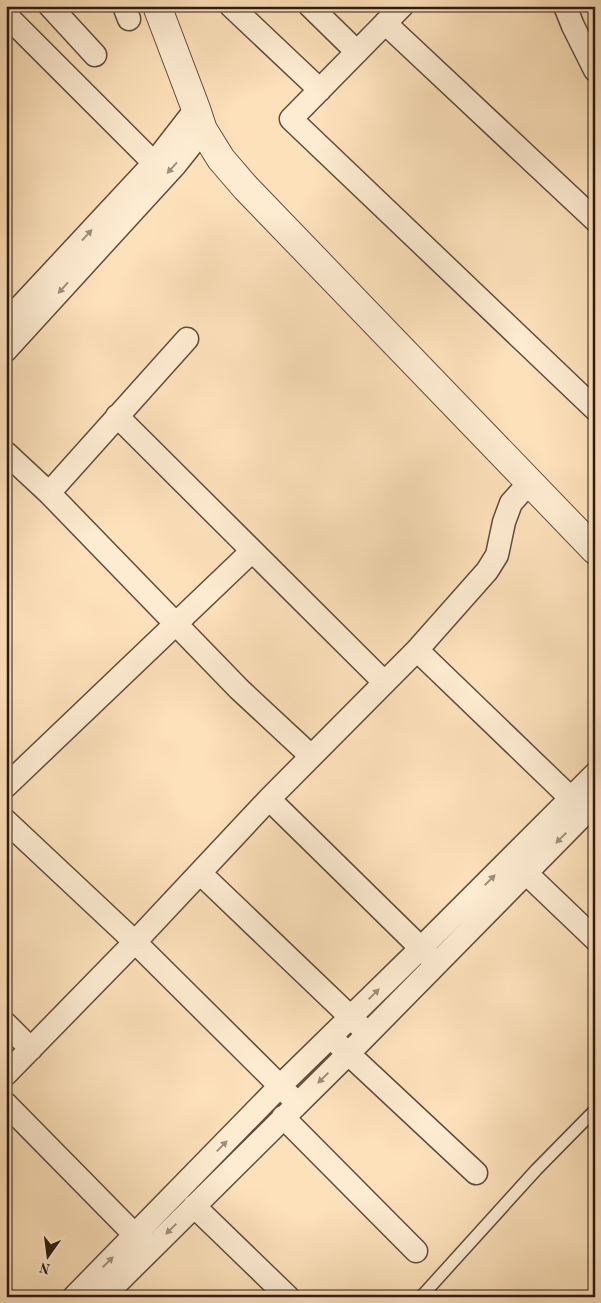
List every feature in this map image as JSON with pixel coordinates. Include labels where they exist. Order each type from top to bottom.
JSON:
[{"type":"street","points":[[50,6],[95,55]]},
{"type":"street","points":[[157,6],[200,120],[221,159],[246,188],[595,550]]},
{"type":"street","points":[[231,6],[320,90]]},
{"type":"street","points":[[310,6],[357,52]]},
{"type":"street","points":[[402,6],[291,119],[595,409]]},
{"type":"street","points":[[565,6],[573,26],[593,63]]},
{"type":"street","points":[[6,15],[154,163]]},
{"type":"street","points":[[386,23],[595,220]]},
{"type":"street","points":[[6,322],[154,163],[200,120]]},
{"type":"street","points":[[6,350],[176,164],[200,120]]},
{"type":"street","points":[[49,493],[187,338]]},
{"type":"street","points":[[117,416],[384,682]]},
{"type":"street","points":[[6,454],[49,493],[239,689],[311,756]]},
{"type":"street","points":[[6,1074],[135,942],[269,799],[417,650],[494,562],[511,503],[529,483]]},
{"type":"street","points":[[6,786],[252,550]]},
{"type":"street","points":[[417,650],[584,805]]},
{"type":"street","points":[[103,1297],[140,1244],[280,1086],[350,1017],[429,956],[526,873],[584,805],[595,774]]},
{"type":"street","points":[[269,799],[429,956]]},
{"type":"street","points":[[74,1297],[140,1244],[194,1206],[368,1033],[429,956],[584,805]]},
{"type":"street","points":[[6,821],[135,942],[280,1086],[290,1110],[416,1251]]},
{"type":"street","points":[[200,873],[368,1033]]},
{"type":"street","points":[[526,873],[595,939]]},
{"type":"street","points":[[6,1024],[31,1049]]},
{"type":"street","points":[[330,1037],[476,1173]]},
{"type":"street","points":[[6,1104],[140,1244]]},
{"type":"street","points":[[194,1206],[288,1297]]},
{"type":"lane","points":[[421,1297],[536,1170],[595,1110]]}]
